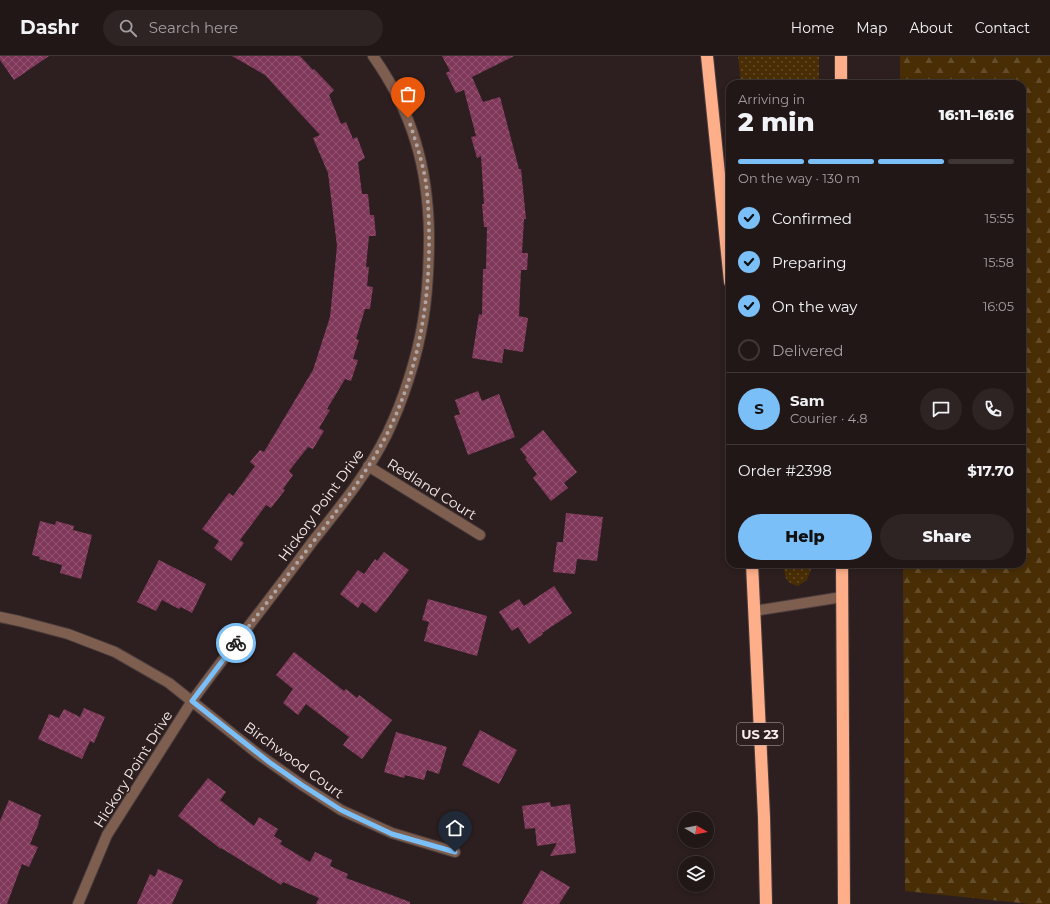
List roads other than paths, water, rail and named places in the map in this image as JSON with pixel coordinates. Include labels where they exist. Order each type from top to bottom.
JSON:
[{"type":"highway","points":[[707,56],[726,243]]},
{"type":"highway","points":[[841,56],[841,80]]},
{"type":"highway","name":"US 23","points":[[752,568],[764,818],[766,904]]},
{"type":"highway","points":[[842,568],[844,904]]},
{"type":"street","name":"Hickory Point Drive","points":[[78,904],[108,835],[192,701],[352,491],[382,444],[404,393],[421,334],[427,291],[429,253],[428,201],[426,182],[419,151],[408,118],[402,104],[374,56]]},
{"type":"street","name":"Redland Court","points":[[368,466],[480,536]]},
{"type":"street","points":[[754,611],[842,597]]},
{"type":"street","name":"Birchwood Court","points":[[0,617],[68,634],[115,652],[169,683],[265,758],[302,785],[341,810],[392,834],[455,852]]}]
